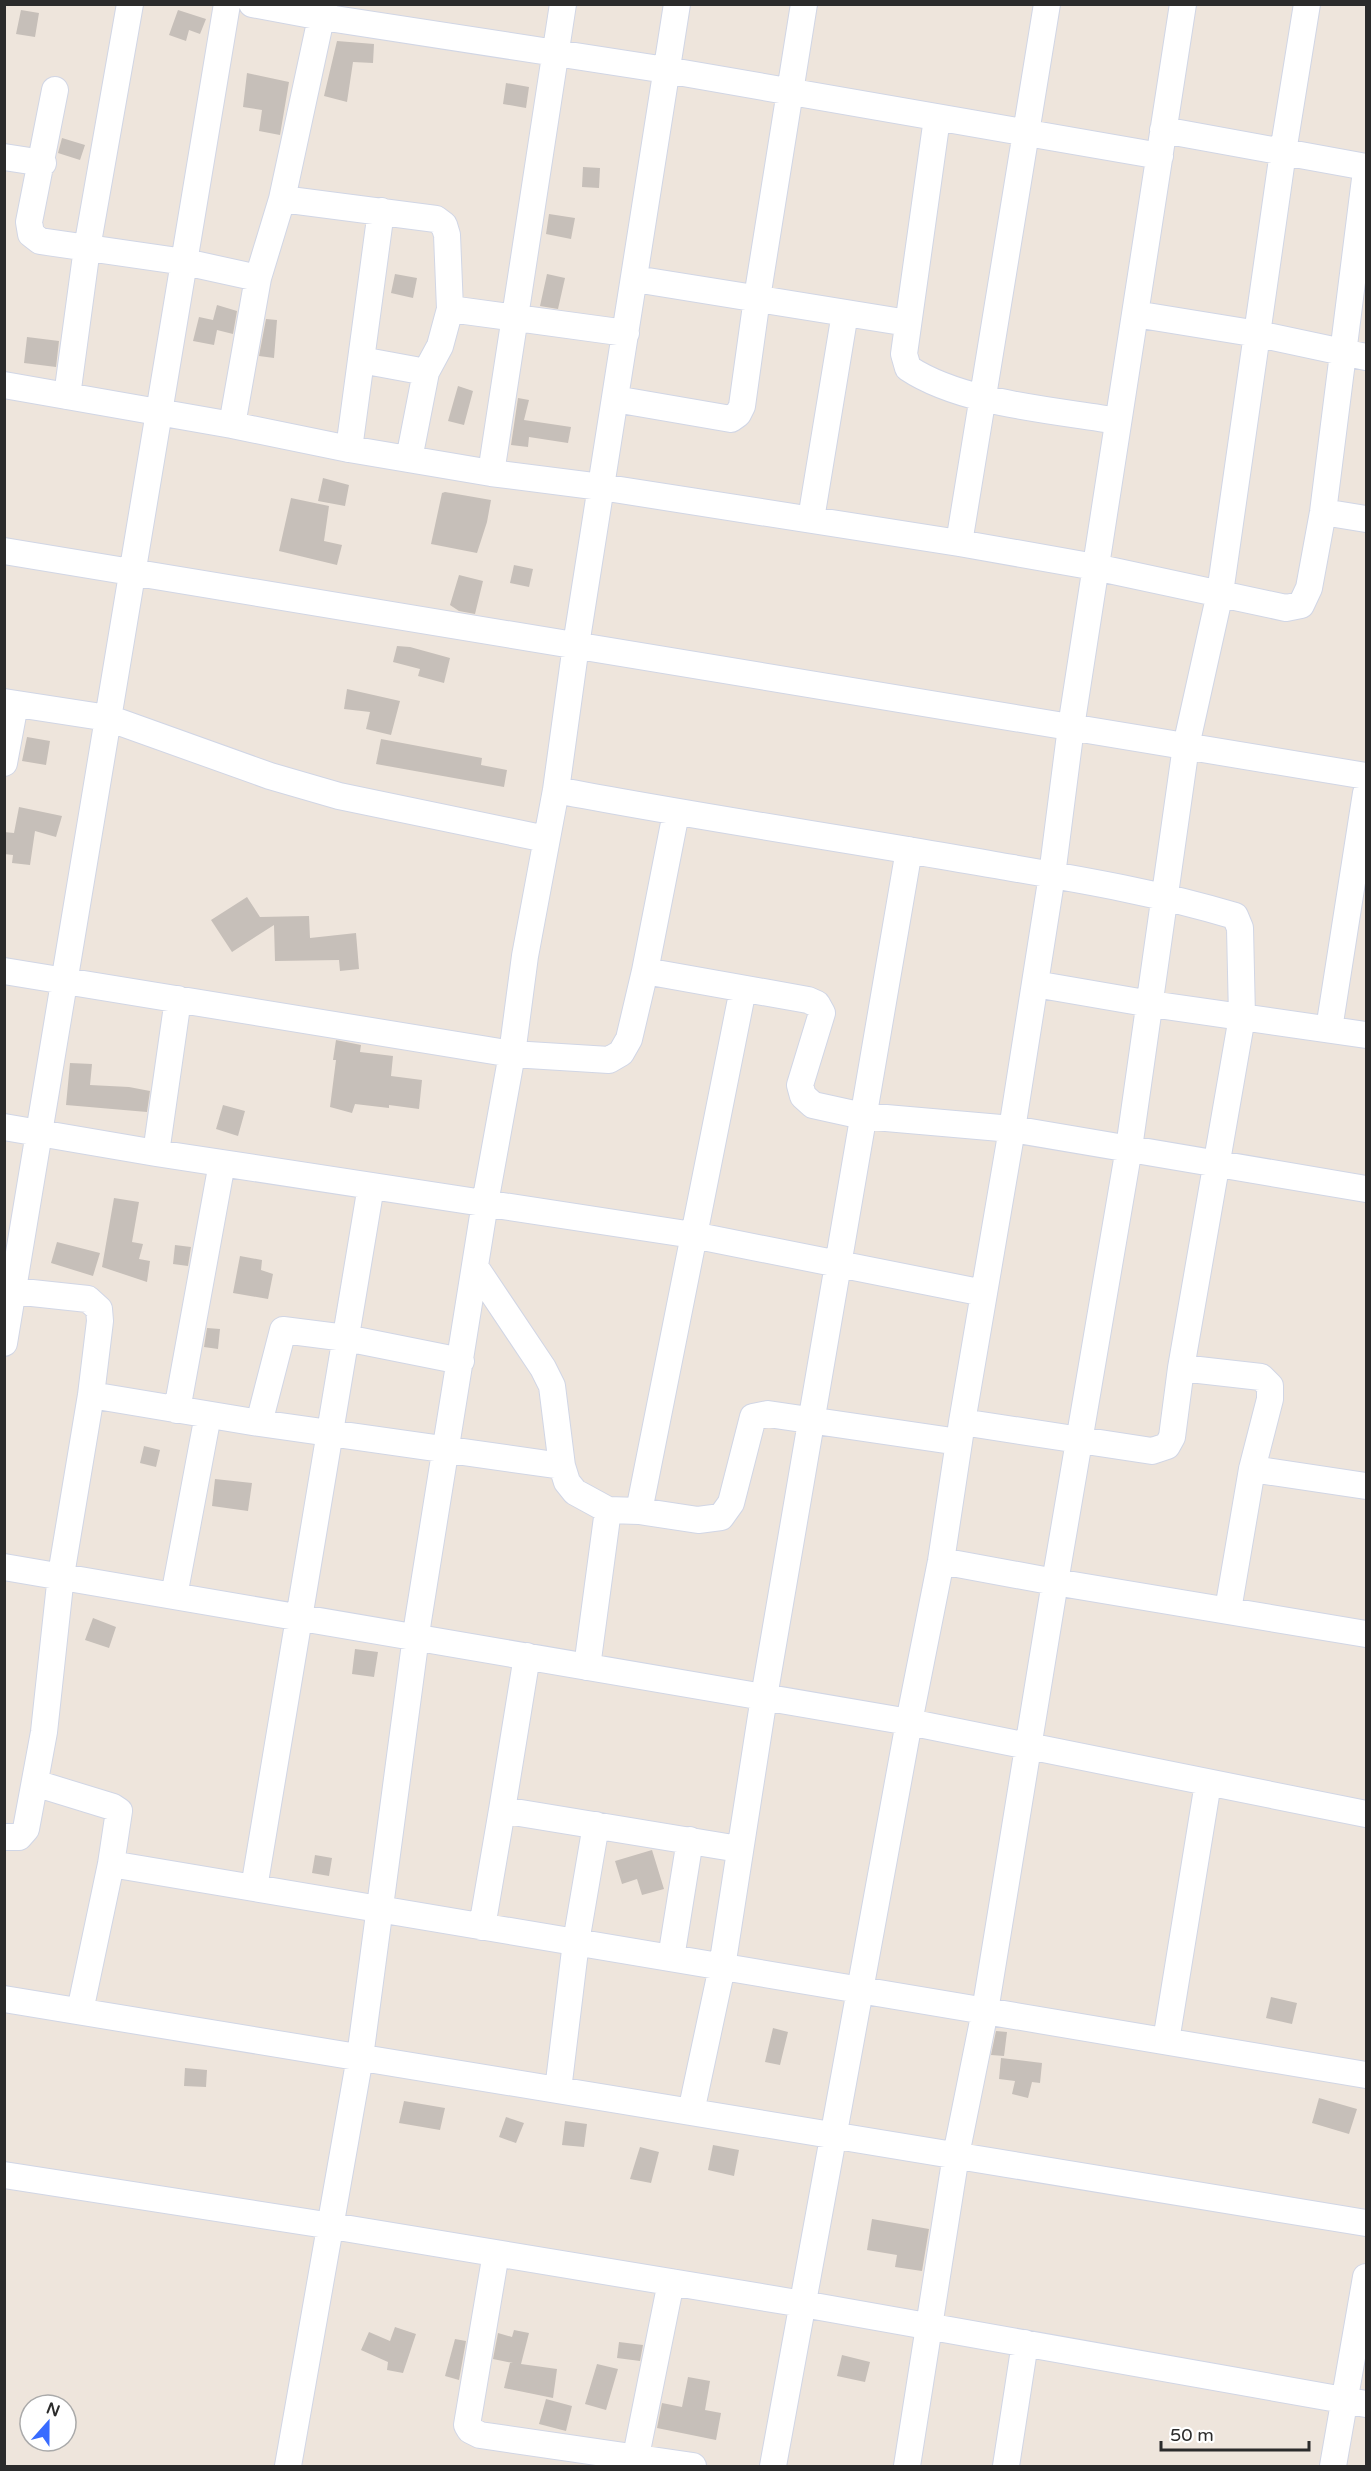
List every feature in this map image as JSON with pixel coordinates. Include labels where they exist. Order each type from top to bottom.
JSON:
[{"type":"street","points":[[67,396],[87,248],[130,4]]},
{"type":"street","points":[[4,1342],[9,1290],[38,1133],[227,4]]},
{"type":"street","points":[[252,4],[323,11],[556,54],[791,91],[1160,156]]},
{"type":"street","points":[[491,473],[563,4]]},
{"type":"street","points":[[288,2466],[360,2057],[416,1637],[485,1203],[512,1054],[525,956],[556,790],[576,645],[627,333],[677,4]]},
{"type":"street","points":[[615,399],[731,419],[738,414],[742,406],[804,4]]},
{"type":"street","points":[[959,543],[1047,4]]},
{"type":"street","points":[[773,2466],[862,1990],[909,1722],[941,1561],[1052,875],[1095,567],[1183,4]]},
{"type":"street","points":[[907,2466],[956,2156],[984,2011],[1054,1582],[1129,1148],[1186,746],[1220,593],[1283,152],[1307,4]]},
{"type":"street","points":[[232,425],[258,278],[282,199],[323,11]]},
{"type":"street","points":[[55,90],[43,163],[29,222],[31,234],[40,241],[185,262],[258,278]]},
{"type":"street","points":[[937,118],[904,354],[908,368],[923,378],[981,398],[1118,421]]},
{"type":"street","points":[[4,385],[491,473],[601,487],[959,543],[1095,567],[1286,608],[1301,605],[1309,588],[1323,513],[1341,353],[1366,169],[1163,130]]},
{"type":"street","points":[[4,157],[43,163]]},
{"type":"street","points":[[282,199],[436,219],[444,225],[447,235],[450,309],[440,346],[426,372],[409,459]]},
{"type":"street","points":[[349,449],[381,211]]},
{"type":"street","points":[[635,279],[908,323]]},
{"type":"street","points":[[450,309],[627,333]]},
{"type":"street","points":[[811,519],[845,313]]},
{"type":"street","points":[[1135,314],[1258,334],[1366,357]]},
{"type":"street","points":[[361,360],[426,372]]},
{"type":"street","points":[[1323,513],[1366,519]]},
{"type":"street","points":[[4,551],[1366,776]]},
{"type":"street","points":[[4,763],[10,703],[108,718],[270,776],[339,796],[546,839]]},
{"type":"street","points":[[476,1268],[543,1368],[552,1386],[562,1466],[567,1482],[575,1492],[608,1509],[639,1510],[698,1520],[721,1517],[731,1503],[753,1417],[768,1413],[961,1432],[1078,1440],[1152,1451],[1167,1446],[1172,1437],[1181,1368],[1242,1017],[1240,928],[1235,916],[1164,895],[909,850],[675,813],[556,790]]},
{"type":"street","points":[[1329,1029],[1366,793]]},
{"type":"street","points":[[4,971],[512,1054],[609,1060],[621,1053],[629,1039],[645,971],[675,813]]},
{"type":"street","points":[[691,2112],[722,1966],[764,1697],[909,850]]},
{"type":"street","points":[[645,971],[808,1000],[817,1004],[822,1012],[800,1085],[803,1096],[813,1105],[863,1116],[1012,1129],[1366,1189]]},
{"type":"street","points":[[1035,984],[1151,1004],[1366,1035]]},
{"type":"street","points":[[639,1510],[742,989]]},
{"type":"street","points":[[156,1153],[178,999]]},
{"type":"street","points":[[4,1127],[156,1153],[693,1235],[984,1293]]},
{"type":"street","points":[[177,1410],[222,1163]]},
{"type":"street","points":[[254,1888],[371,1186]]},
{"type":"street","points":[[4,1838],[19,1837],[26,1828],[35,1784],[44,1732],[61,1575],[91,1395],[100,1321],[99,1308],[88,1299],[9,1290]]},
{"type":"street","points":[[259,1423],[283,1330],[346,1338],[461,1361]]},
{"type":"street","points":[[1181,1368],[1262,1377],[1270,1386],[1270,1399],[1252,1469],[1228,1610]]},
{"type":"street","points":[[91,1395],[259,1423],[562,1466]]},
{"type":"street","points":[[174,1596],[208,1415]]},
{"type":"street","points":[[1252,1469],[1366,1485]]},
{"type":"street","points":[[587,1666],[608,1509]]},
{"type":"street","points":[[941,1561],[1366,1634]]},
{"type":"street","points":[[4,1567],[909,1722],[1366,1814]]},
{"type":"street","points":[[482,1927],[527,1656]]},
{"type":"street","points":[[1166,2041],[1208,1783]]},
{"type":"street","points":[[35,1784],[113,1806],[119,1811],[111,1864],[80,2011]]},
{"type":"street","points":[[502,1810],[739,1849]]},
{"type":"street","points":[[558,2090],[576,1942],[596,1825]]},
{"type":"street","points":[[671,1958],[690,1840]]},
{"type":"street","points":[[111,1864],[1366,2075]]},
{"type":"street","points":[[4,1999],[1366,2223]]},
{"type":"street","points":[[4,2175],[332,2226],[803,2304],[1355,2402]]},
{"type":"street","points":[[496,2253],[467,2425],[470,2430],[480,2434],[693,2466]]},
{"type":"street","points":[[1333,2466],[1355,2402],[1366,2277]]},
{"type":"street","points":[[636,2456],[671,2282]]},
{"type":"street","points":[[1006,2466],[1025,2343]]},
{"type":"building","points":[[21,10],[39,13],[35,37],[16,34]]},
{"type":"building","points":[[178,10],[206,19],[200,34],[189,30],[186,41],[169,35]]},
{"type":"building","points":[[337,41],[374,44],[373,63],[353,62],[347,102],[324,96]]},
{"type":"building","points":[[247,73],[289,82],[280,135],[259,131],[262,110],[243,107]]},
{"type":"building","points":[[506,83],[529,87],[526,108],[503,104]]},
{"type":"building","points":[[62,138],[85,145],[80,160],[58,153]]},
{"type":"building","points":[[583,167],[600,168],[599,188],[582,187]]},
{"type":"building","points":[[549,214],[575,218],[571,239],[546,234]]},
{"type":"building","points":[[395,274],[417,278],[413,298],[391,293]]},
{"type":"building","points":[[547,274],[565,278],[558,309],[540,306]]},
{"type":"building","points":[[217,305],[237,311],[233,334],[217,330],[214,345],[193,341],[199,317],[213,320]]},
{"type":"building","points":[[266,319],[277,320],[274,358],[259,356]]},
{"type":"building","points":[[27,337],[59,341],[56,367],[24,363]]},
{"type":"building","points":[[458,386],[473,391],[464,425],[448,421]]},
{"type":"building","points":[[518,398],[529,400],[524,420],[571,427],[568,443],[529,437],[528,447],[511,445]]},
{"type":"building","points":[[323,478],[349,485],[345,506],[318,501]]},
{"type":"building","points":[[442,493],[491,500],[477,553],[431,544]]},
{"type":"building","points":[[291,498],[329,506],[324,541],[342,545],[337,565],[279,551]]},
{"type":"building","points":[[514,565],[533,569],[529,587],[510,583]]},
{"type":"building","points":[[459,575],[483,581],[475,614],[459,611],[450,605]]},
{"type":"building","points":[[397,646],[410,647],[450,658],[444,683],[418,676],[420,669],[393,662]]},
{"type":"building","points":[[347,689],[400,701],[391,735],[366,729],[370,712],[344,709]]},
{"type":"building","points":[[27,737],[50,741],[46,765],[22,761]]},
{"type":"building","points":[[381,739],[482,758],[481,765],[507,770],[504,787],[376,764]]},
{"type":"building","points":[[19,807],[62,816],[56,837],[35,831],[30,865],[12,863],[13,855],[4,854],[4,832],[14,833]]},
{"type":"building","points":[[247,897],[260,917],[309,916],[310,938],[356,933],[359,969],[340,971],[339,960],[275,961],[274,925],[232,952],[211,920]]},
{"type":"building","points":[[336,1040],[361,1045],[360,1052],[393,1056],[391,1076],[422,1080],[419,1109],[355,1104],[352,1113],[330,1107]]},
{"type":"building","points":[[70,1063],[92,1064],[90,1085],[129,1087],[150,1091],[147,1112],[66,1105]]},
{"type":"building","points":[[223,1105],[245,1111],[238,1136],[216,1129]]},
{"type":"building","points":[[114,1198],[139,1202],[132,1242],[143,1244],[139,1259],[150,1261],[147,1282],[102,1267]]},
{"type":"building","points":[[57,1242],[100,1253],[93,1276],[51,1263]]},
{"type":"building","points":[[175,1245],[191,1247],[188,1266],[173,1264]]},
{"type":"building","points":[[240,1256],[262,1260],[261,1270],[273,1274],[268,1299],[233,1293]]},
{"type":"building","points":[[207,1328],[220,1329],[218,1349],[204,1347]]},
{"type":"building","points":[[144,1446],[160,1450],[156,1467],[140,1463]]},
{"type":"building","points":[[215,1479],[252,1483],[248,1511],[212,1506]]},
{"type":"building","points":[[93,1618],[116,1627],[109,1648],[85,1640]]},
{"type":"building","points":[[355,1649],[378,1652],[374,1677],[352,1674]]},
{"type":"building","points":[[652,1850],[664,1889],[642,1895],[637,1879],[622,1884],[615,1861]]},
{"type":"building","points":[[315,1855],[332,1858],[329,1876],[312,1873]]},
{"type":"building","points":[[1271,1997],[1297,2003],[1292,2024],[1266,2018]]},
{"type":"building","points":[[773,2028],[788,2032],[780,2065],[765,2062]]},
{"type":"building","points":[[996,2031],[1007,2032],[1004,2056],[991,2055]]},
{"type":"building","points":[[1001,2058],[1042,2063],[1040,2083],[1032,2082],[1028,2098],[1012,2094],[1015,2081],[999,2079]]},
{"type":"building","points":[[185,2068],[207,2070],[206,2087],[184,2086]]},
{"type":"building","points":[[1319,2098],[1357,2109],[1349,2134],[1312,2123]]},
{"type":"building","points":[[404,2101],[445,2108],[440,2130],[399,2123]]},
{"type":"building","points":[[506,2117],[524,2123],[516,2143],[499,2137]]},
{"type":"building","points":[[565,2121],[587,2124],[584,2147],[562,2145]]},
{"type":"building","points":[[713,2145],[739,2150],[734,2176],[708,2170]]},
{"type":"building","points":[[640,2147],[659,2152],[651,2183],[630,2179]]},
{"type":"building","points":[[872,2219],[929,2229],[922,2271],[895,2267],[897,2255],[867,2250]]},
{"type":"building","points":[[395,2327],[416,2334],[403,2373],[387,2370],[388,2362],[361,2350],[369,2332],[390,2341]]},
{"type":"building","points":[[514,2330],[529,2333],[521,2364],[557,2369],[553,2398],[504,2388],[510,2363],[513,2363],[493,2359],[498,2333],[512,2337]]},
{"type":"building","points":[[455,2339],[466,2341],[459,2380],[445,2376]]},
{"type":"building","points":[[619,2342],[643,2345],[640,2361],[617,2358]]},
{"type":"building","points":[[842,2355],[870,2362],[865,2382],[837,2376]]},
{"type":"building","points":[[597,2364],[618,2369],[606,2410],[585,2404]]},
{"type":"building","points":[[688,2377],[710,2381],[705,2410],[721,2413],[716,2440],[657,2428],[662,2403],[682,2407]]},
{"type":"building","points":[[546,2399],[572,2406],[566,2431],[539,2424]]}]
